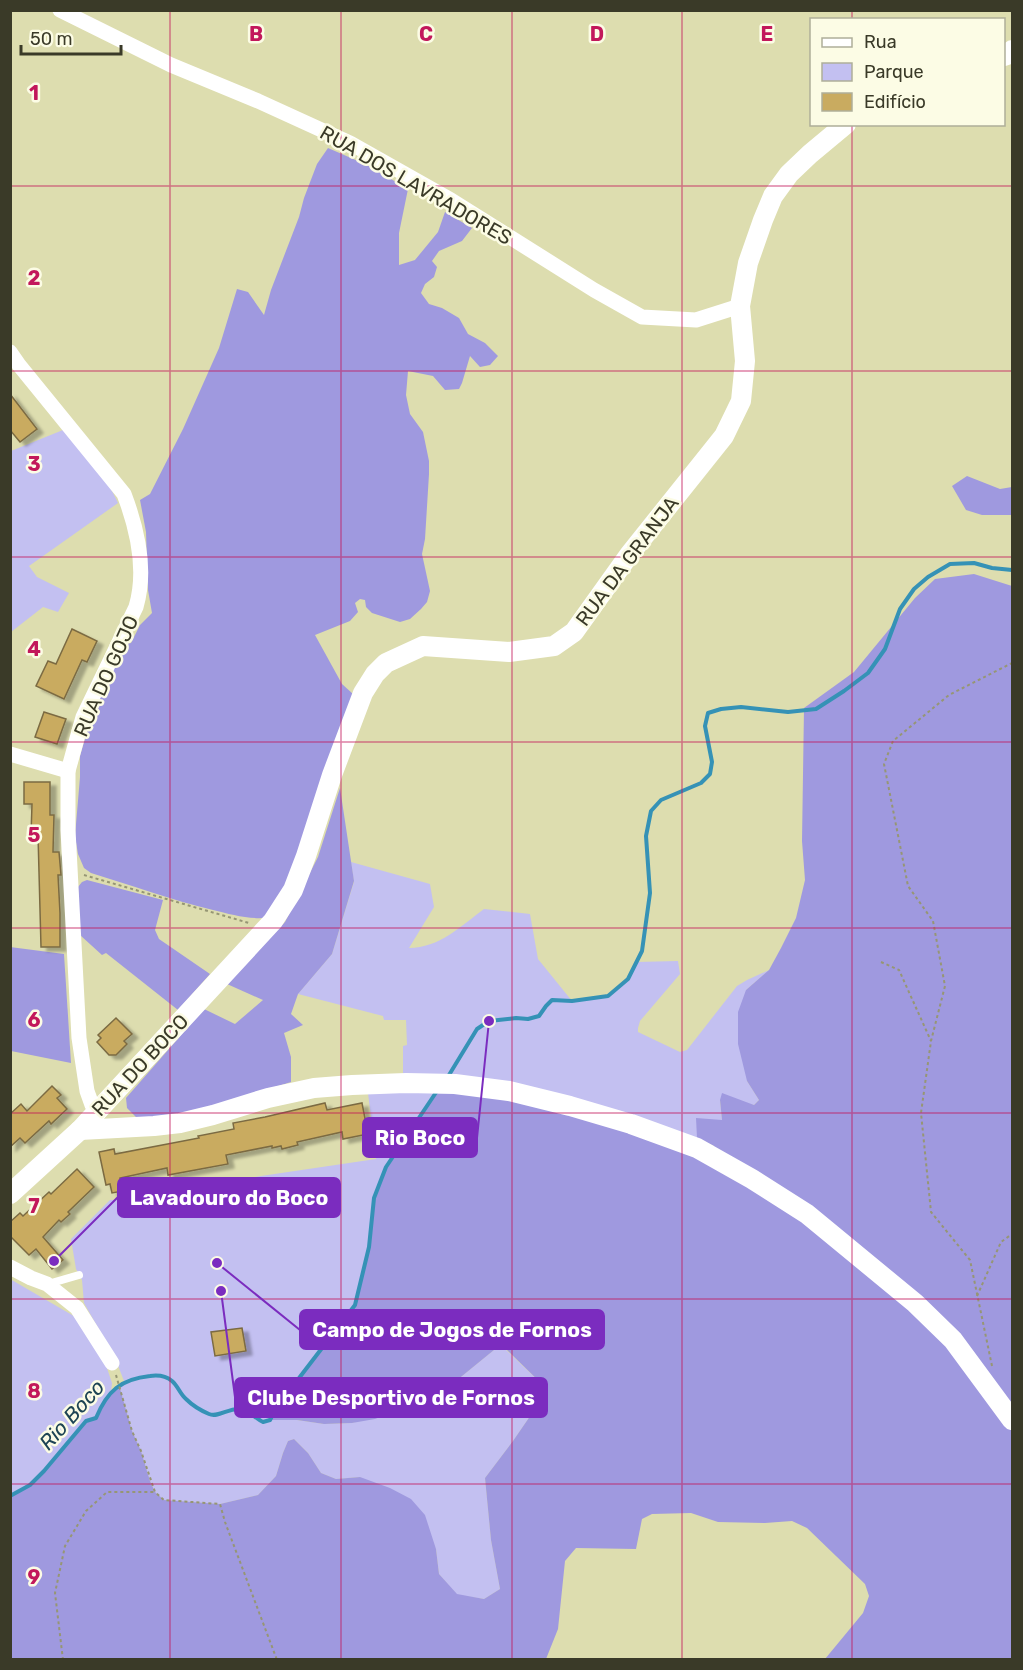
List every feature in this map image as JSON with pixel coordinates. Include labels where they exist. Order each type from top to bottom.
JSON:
[{"type":"street","name":"RUA DOS LAVRADORES","points":[[60,10],[171,65],[350,143],[451,200],[594,290],[642,317],[696,320],[740,306]]},
{"type":"street","name":"RUA DA GRANJA","points":[[265,931],[292,890],[355,713],[363,693],[375,674],[386,663],[423,646],[509,652],[554,646],[574,632],[629,555],[723,436],[741,401],[745,361],[740,306],[748,263],[763,220],[773,196],[789,174],[844,126]]},
{"type":"street","name":"RUA DO GOJO","points":[[10,352],[124,494],[137,537],[141,577],[138,600],[83,717],[68,771],[70,875],[79,1038],[87,1091],[92,1104],[98,1110]]},
{"type":"street","points":[[10,754],[68,771]]},
{"type":"street","name":"RUA DO BOCO","points":[[10,1194],[80,1131],[265,931]]},
{"type":"street","points":[[80,1131],[180,1123],[268,1098],[314,1088],[406,1083],[455,1084],[508,1091],[631,1124],[697,1148],[807,1214],[915,1303],[953,1340],[1012,1420]]},
{"type":"street","points":[[98,1110],[108,1112],[135,1127]]},
{"type":"street","points":[[10,1267],[46,1284],[77,1308],[114,1370]]},
{"type":"lane","points":[[46,1284],[79,1275]]},
{"type":"path","points":[[988,1386],[993,1365],[970,1260],[931,1212],[921,1113],[931,1041],[945,986],[933,921],[908,886],[884,764],[892,741],[949,695],[1012,663]]},
{"type":"path","points":[[70,875],[84,875],[254,924],[265,931]]},
{"type":"path","points":[[881,962],[899,970],[931,1041]]},
{"type":"path","points":[[977,1296],[1001,1242],[1012,1234]]},
{"type":"path","points":[[114,1370],[132,1431],[155,1492],[164,1500],[220,1504],[277,1659]]},
{"type":"path","points":[[63,1659],[55,1593],[65,1546],[86,1511],[108,1492],[155,1492]]},
{"type":"green space","points":[[63,430],[101,473],[118,503],[29,566],[37,577],[69,593],[58,612],[43,607],[11,632],[11,451]]},
{"type":"green space","points":[[351,862],[430,884],[434,907],[409,948],[440,940],[484,909],[530,914],[538,959],[572,1001],[608,996],[628,979],[636,962],[678,961],[680,974],[640,1021],[638,1032],[680,1052],[687,1050],[737,986],[769,970],[746,990],[747,1081],[759,1100],[754,1105],[720,1100],[722,1120],[697,1138],[403,1077],[403,1046],[407,1045],[406,1020],[384,1020],[383,1016],[298,994],[332,954],[354,882]]},
{"type":"green space","points":[[437,1091],[386,1167],[374,1198],[369,1247],[355,1305],[296,1382],[273,1403],[274,1412],[271,1420],[297,1420],[324,1424],[352,1423],[440,1394],[494,1350],[505,1349],[548,1390],[485,1478],[491,1540],[500,1589],[484,1599],[457,1595],[439,1574],[436,1549],[360,1477],[336,1479],[321,1473],[308,1453],[294,1439],[288,1441],[276,1476],[258,1495],[220,1504],[164,1500],[155,1492],[132,1431],[119,1385],[124,1381],[115,1358],[84,1303],[82,1280],[76,1269],[71,1239],[110,1200],[129,1199],[376,1159],[368,1093]]},
{"type":"green space","points":[[10,1279],[79,1319],[106,1365],[112,1383],[111,1392],[102,1403],[96,1418],[63,1446],[30,1485],[11,1496]]},
{"type":"shaded area","points":[[328,148],[367,165],[408,189],[399,233],[399,265],[415,260],[438,232],[445,212],[472,228],[462,241],[439,251],[432,261],[437,267],[434,277],[425,284],[421,293],[429,304],[442,308],[459,318],[468,334],[485,343],[498,356],[490,365],[480,367],[470,356],[459,389],[445,390],[433,376],[408,371],[406,395],[410,414],[423,432],[429,461],[425,539],[422,554],[430,591],[427,602],[410,619],[400,622],[372,613],[366,607],[365,600],[360,599],[355,603],[358,612],[350,621],[315,635],[342,684],[353,694],[287,883],[264,918],[251,918],[182,902],[91,873],[84,868],[78,854],[75,836],[80,756],[93,711],[126,644],[131,643],[140,625],[152,613],[148,590],[146,532],[140,500],[150,494],[183,429],[219,348],[237,289],[248,292],[264,315],[317,164]]},
{"type":"shaded area","points":[[967,476],[1000,489],[1012,487],[1012,515],[982,515],[966,510],[952,486]]},
{"type":"shaded area","points":[[974,574],[1012,586],[1012,1659],[825,1659],[863,1613],[869,1596],[865,1584],[807,1528],[792,1521],[718,1522],[691,1513],[652,1514],[642,1519],[636,1549],[576,1548],[565,1561],[558,1629],[546,1659],[11,1660],[11,1496],[30,1485],[86,1421],[96,1418],[105,1400],[119,1385],[150,1481],[155,1492],[164,1500],[220,1504],[258,1495],[276,1476],[288,1441],[294,1439],[308,1453],[321,1473],[336,1479],[360,1477],[411,1499],[425,1515],[436,1549],[439,1574],[457,1594],[484,1599],[500,1589],[491,1540],[485,1478],[548,1390],[506,1349],[494,1350],[440,1394],[375,1419],[324,1424],[297,1420],[270,1420],[274,1412],[273,1403],[296,1382],[355,1305],[369,1247],[374,1198],[386,1167],[437,1091],[463,1092],[574,1113],[705,1161],[714,1146],[697,1138],[696,1118],[722,1120],[720,1100],[722,1093],[754,1105],[759,1100],[747,1081],[738,1044],[738,1012],[746,990],[769,970],[781,948],[796,918],[805,880],[802,841],[804,708],[854,672],[915,598],[935,579]]},
{"type":"shaded area","points":[[340,788],[354,881],[332,954],[298,994],[291,1014],[303,1025],[284,1033],[291,1057],[291,1082],[184,1115],[139,1120],[127,1108],[126,1098],[204,1009],[235,1024],[263,1000],[227,984],[285,922],[318,857]]},
{"type":"shaded area","points":[[87,880],[163,900],[155,930],[159,939],[210,974],[178,1010],[106,953],[102,955],[80,935],[78,887]]},
{"type":"shaded area","points":[[10,947],[64,954],[71,1063],[11,1051]]},
{"type":"building","points":[[10,394],[37,429],[20,442],[10,430]]},
{"type":"building","points":[[72,629],[97,641],[87,662],[82,660],[64,699],[36,686],[48,661],[56,664]]},
{"type":"building","points":[[44,712],[66,719],[57,744],[35,737]]},
{"type":"building","points":[[24,782],[50,782],[50,815],[54,815],[53,852],[59,852],[61,875],[58,875],[60,947],[41,947],[38,835],[31,835],[32,804],[24,804]]},
{"type":"building","points":[[116,1018],[132,1034],[124,1041],[127,1044],[116,1055],[109,1055],[97,1042],[101,1038],[98,1035]]},
{"type":"building","points":[[52,1086],[61,1095],[57,1098],[67,1109],[51,1124],[49,1121],[25,1143],[20,1138],[10,1147],[10,1114],[21,1104],[27,1111]]},
{"type":"building","points":[[325,1103],[327,1110],[362,1103],[368,1134],[343,1139],[342,1132],[297,1142],[298,1145],[282,1149],[281,1146],[272,1148],[272,1146],[226,1155],[228,1164],[168,1175],[167,1168],[120,1178],[123,1191],[112,1193],[110,1184],[106,1185],[99,1152],[114,1149],[115,1154],[199,1138],[198,1136],[234,1129],[233,1123]]},
{"type":"building","points":[[77,1169],[94,1187],[68,1212],[70,1214],[61,1222],[59,1220],[43,1237],[63,1260],[52,1269],[36,1249],[29,1255],[10,1236],[10,1222],[20,1213],[23,1216],[49,1192],[51,1194]]},
{"type":"building","points":[[242,1328],[246,1351],[215,1356],[211,1332]]},
{"type":"waterway","name":"Rio Boco","points":[[449,1075],[477,1029],[489,1021],[528,1019],[539,1016],[552,1000],[572,1001],[608,996],[628,979],[642,951],[650,893],[646,836],[651,811],[661,800],[701,783],[710,774],[712,762],[705,726],[708,713],[741,707],[788,712],[816,709],[868,673],[885,649],[900,609],[914,589],[928,577],[950,564],[974,563],[1012,570]]},
{"type":"waterway","name":"Rio Boco","points":[[10,1496],[30,1485],[86,1421],[96,1418],[110,1394],[123,1383],[131,1380],[153,1376],[164,1377],[170,1379],[188,1401],[209,1414],[216,1415],[240,1409],[263,1422],[270,1420],[274,1412],[273,1403],[296,1382],[355,1305],[369,1247],[374,1198],[386,1167],[437,1091]]},
{"type":"place","name":"Rio Boco","points":[[489,1021]]},
{"type":"place","name":"Lavadouro do Boco","points":[[54,1261]]},
{"type":"place","name":"Campo de Jogos de Fornos","points":[[217,1263]]},
{"type":"place","name":"Clube Desportivo de Fornos","points":[[221,1291]]}]
